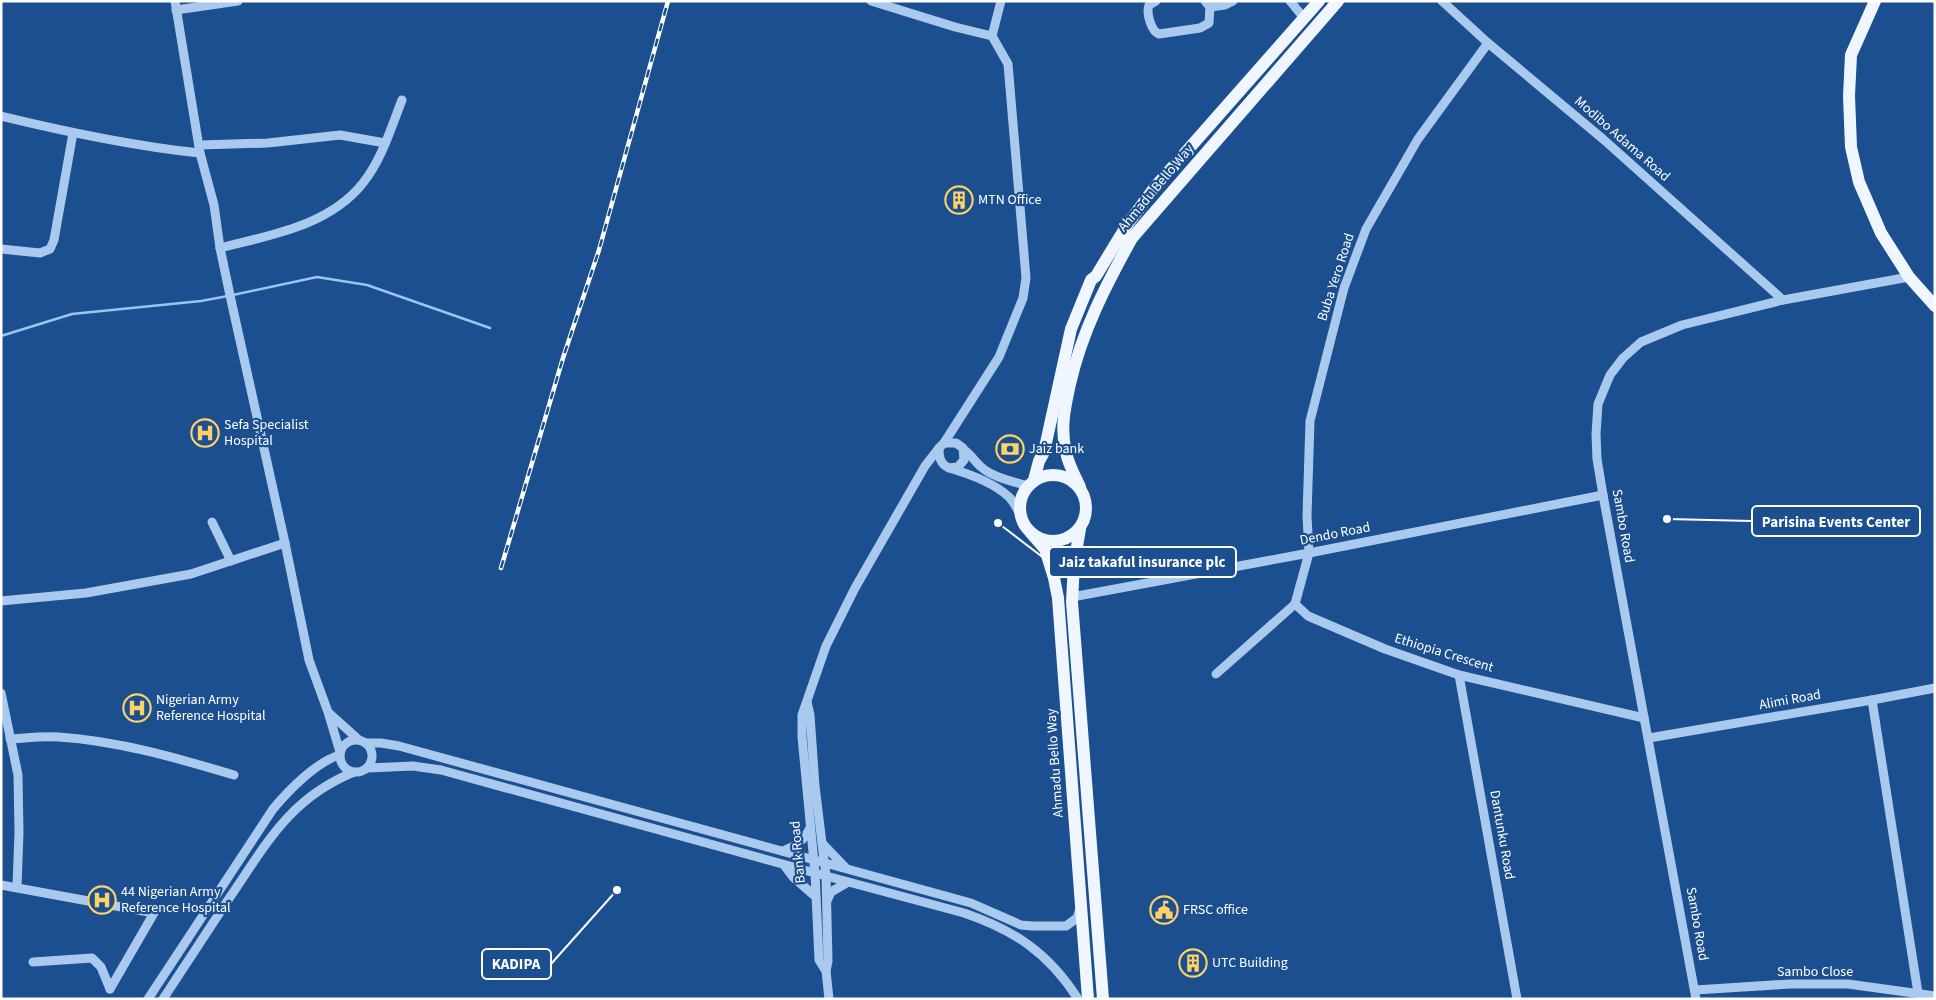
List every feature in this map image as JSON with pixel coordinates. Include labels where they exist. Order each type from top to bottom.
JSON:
[{"type":"main road","name":"Ahmadu Bello Way","points":[[1031,483],[1044,452],[1071,329],[1091,280],[1096,276],[1127,225],[1155,187],[1319,1]]},
{"type":"main road","name":"Ahmadu Bello Way","points":[[1080,487],[1065,452],[1063,413],[1075,362],[1088,323],[1109,278],[1132,238],[1338,1]]},
{"type":"main road","points":[[1875,1],[1851,55],[1849,96],[1851,146],[1858,182],[1880,233],[1909,277],[1935,306]]},
{"type":"main road","points":[[1058,475],[1074,481],[1080,487],[1087,505],[1086,517],[1080,529],[1065,540],[1056,542],[1038,538],[1031,533],[1022,521],[1020,502],[1031,483],[1042,477],[1058,475]]},
{"type":"main road","name":"Ahmadu Bello Way","points":[[1080,529],[1074,564],[1072,596],[1103,999]]},
{"type":"main road","name":"Ahmadu Bello Way","points":[[1031,533],[1044,549],[1054,578],[1058,598],[1088,999]]},
{"type":"street","points":[[238,1],[175,6],[200,149],[214,206],[220,248],[309,660],[328,712],[344,767],[354,772]]},
{"type":"street","points":[[871,1],[955,27],[992,36],[1000,1]]},
{"type":"street","points":[[1156,1],[1148,5],[1147,11],[1153,30],[1159,34],[1205,26],[1211,20],[1208,4],[1225,5],[1234,1]]},
{"type":"street","points":[[1290,1],[1304,18]]},
{"type":"street","name":"Modibo Adama Road","points":[[1442,1],[1488,43],[1602,139],[1783,300]]},
{"type":"street","name":"Bank Road","points":[[826,971],[819,960],[816,897],[802,737],[802,715],[826,646],[855,588],[919,476],[931,457],[942,446],[960,420],[999,357],[1023,298],[1026,278],[1008,64],[992,36]]},
{"type":"street","name":"Buba Yero Road","points":[[1309,553],[1310,421],[1344,288],[1366,229],[1418,139],[1488,43]]},
{"type":"street","points":[[220,248],[286,231],[308,223],[340,205],[363,183],[385,143],[402,100]]},
{"type":"street","points":[[1,116],[73,133],[161,149],[200,149],[340,135],[385,143]]},
{"type":"street","points":[[1,249],[40,253],[50,249],[54,240],[73,133]]},
{"type":"street","name":"Sambo Road","points":[[1695,994],[1597,459],[1598,404],[1610,375],[1623,358],[1641,342],[1682,325],[1783,300],[1909,277]]},
{"type":"street","points":[[960,420],[956,436],[961,447],[965,457],[962,464],[954,468],[947,467],[940,459],[942,446],[956,443],[961,447],[972,456],[980,466],[994,475],[1031,483]]},
{"type":"street","points":[[919,476],[938,464],[968,474],[1011,499],[1020,514]]},
{"type":"street","name":"Dendo Road","points":[[1072,596],[1309,553],[1603,495]]},
{"type":"street","points":[[212,522],[231,561]]},
{"type":"street","points":[[1,601],[86,593],[191,574],[285,543]]},
{"type":"street","points":[[1216,674],[1295,604],[1309,553]]},
{"type":"street","name":"Ethiopia Crescent","points":[[1295,604],[1308,616],[1385,650],[1459,676],[1644,718]]},
{"type":"street","name":"Dantunku Road","points":[[1459,676],[1517,999]]},
{"type":"street","name":"Alimi Road","points":[[1649,738],[1935,688]]},
{"type":"street","points":[[1,693],[18,775],[19,832],[16,887]]},
{"type":"street","points":[[1872,700],[1918,993]]},
{"type":"street","name":"Bank Road","points":[[806,702],[810,715],[826,876],[828,961],[826,971],[829,999]]},
{"type":"street","points":[[328,712],[372,752],[373,758],[368,768]]},
{"type":"street","points":[[10,738],[58,737],[110,743],[169,756],[234,774]]},
{"type":"street","points":[[148,999],[272,809],[284,795],[318,765],[340,753],[347,742],[382,743],[399,746],[971,903],[1012,921],[1032,926],[1066,926],[1076,918],[1081,899]]},
{"type":"street","points":[[163,999],[265,845],[286,818],[305,800],[326,785],[354,772],[364,771],[368,768],[414,766],[441,770],[784,865],[964,912],[985,920],[1027,942],[1063,976],[1078,999]]},
{"type":"street","points":[[783,851],[797,845],[806,837],[810,828]]},
{"type":"street","points":[[822,843],[847,868]]},
{"type":"street","points":[[784,865],[793,877],[816,897]]},
{"type":"street","points":[[826,901],[831,892],[848,882]]},
{"type":"street","points":[[1,885],[154,913],[110,989],[101,967],[92,958],[33,962]]},
{"type":"street","name":"Sambo Close","points":[[1695,994],[1790,984],[1848,984],[1935,996]]},
{"type":"waterway","points":[[233,295],[317,277],[367,285],[490,328]]},
{"type":"waterway","points":[[1,336],[72,314],[201,301],[228,296]]},
{"type":"railway","points":[[501,568],[563,358],[599,250],[668,1]]},
{"type":"place","name":"MTN Office","points":[[959,200]]},
{"type":"place","name":"Sefa Specialist Hospital","points":[[205,433]]},
{"type":"place","name":"Jaiz bank","points":[[1010,449]]},
{"type":"place","name":"Parisina Events Center","points":[[1667,519]]},
{"type":"place","name":"Jaiz takaful insurance plc","points":[[998,523]]},
{"type":"place","name":"Nigerian Army Reference Hospital","points":[[137,708]]},
{"type":"place","name":"KADIPA","points":[[617,890]]},
{"type":"place","name":"44 Nigerian Army Reference Hospital","points":[[102,900]]},
{"type":"place","name":"FRSC office","points":[[1164,910]]},
{"type":"place","name":"UTC Building","points":[[1193,963]]}]
